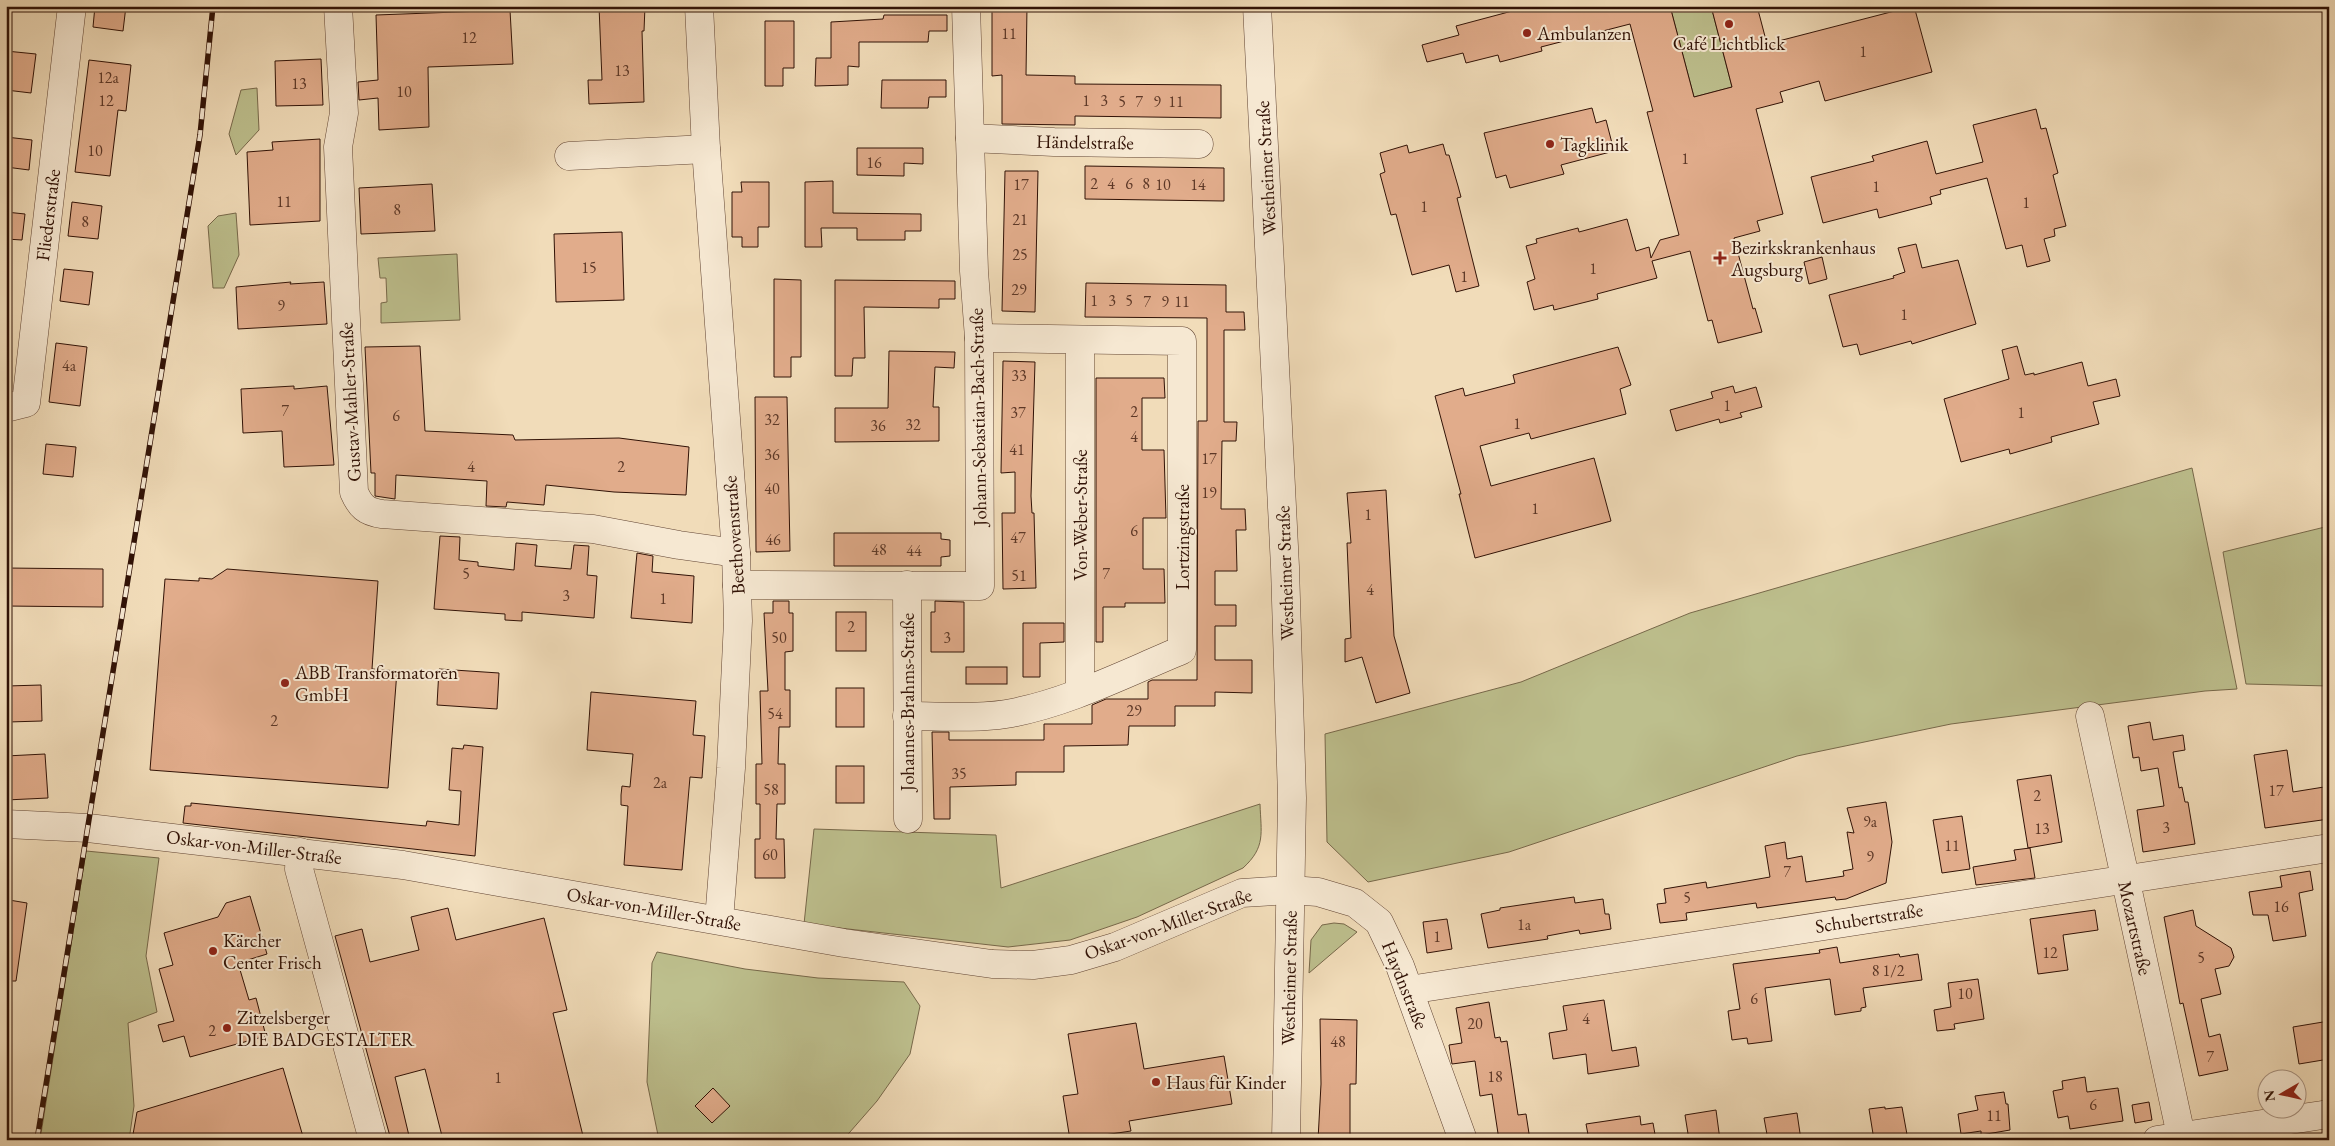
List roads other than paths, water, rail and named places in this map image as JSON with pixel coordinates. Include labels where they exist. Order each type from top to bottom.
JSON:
[{"type":"street","name":"Fliederstraße","points":[[6,408],[26,403],[72,6]]},
{"type":"street","name":"Gustav-Mahler-Straße","points":[[338,6],[344,113],[338,154],[354,492],[359,504],[370,512],[376,513],[593,529],[679,545],[736,553]]},
{"type":"street","name":"Beethovenstraße","points":[[699,6],[706,149],[736,553],[738,621],[731,768],[719,920]]},
{"type":"street","name":"Johann-Sebastian-Bach-Straße","points":[[737,585],[980,586],[979,338],[974,271],[966,6]]},
{"type":"street","name":"Westheimer Straße","points":[[1257,6],[1285,577],[1292,798],[1286,1140]]},
{"type":"street","name":"Händelstraße","points":[[970,138],[1054,142],[1199,144]]},
{"type":"street","points":[[569,156],[706,149]]},
{"type":"street","name":"Lortzingstraße","points":[[907,716],[1005,714],[1051,703],[1182,650],[1182,341],[979,338]]},
{"type":"street","name":"Von-Weber-Straße","points":[[1080,340],[1080,691]]},
{"type":"street","name":"Johannes-Brahms-Straße","points":[[907,585],[908,819]]},
{"type":"street","name":"Mozartstraße","points":[[2090,716],[2124,879],[2174,1139]]},
{"type":"street","name":"Oskar-von-Miller-Straße","points":[[6,824],[88,828],[403,865],[844,942],[992,964],[1033,965],[1071,960],[1114,947],[1242,893],[1290,890]]},
{"type":"street","name":"Schubertstraße","points":[[1409,990],[2329,848]]},
{"type":"street","points":[[300,852],[299,869],[373,1140]]},
{"type":"street","name":"Haydnstraße","points":[[1290,890],[1318,892],[1355,903],[1379,922],[1409,990],[1463,1140]]},
{"type":"street","points":[[2174,1139],[2329,1114]]},
{"type":"railway","points":[[37,1140],[200,135],[213,6]]},
{"type":"place","name":"Café Lichtblick","points":[[1729,24]]},
{"type":"place","name":"Ambulanzen","points":[[1527,33]]},
{"type":"place","name":"Tagklinik","points":[[1550,144]]},
{"type":"place","name":"Bezirkskrankenhaus Augsburg","points":[[1720,258]]},
{"type":"place","name":"ABB Transformatoren GmbH","points":[[285,683]]},
{"type":"place","name":"Kärcher Center Frisch","points":[[213,951]]},
{"type":"place","name":"Zitzelsberger DIE BADGESTALTER","points":[[227,1028]]},
{"type":"place","name":"Haus für Kinder","points":[[1156,1082]]}]
